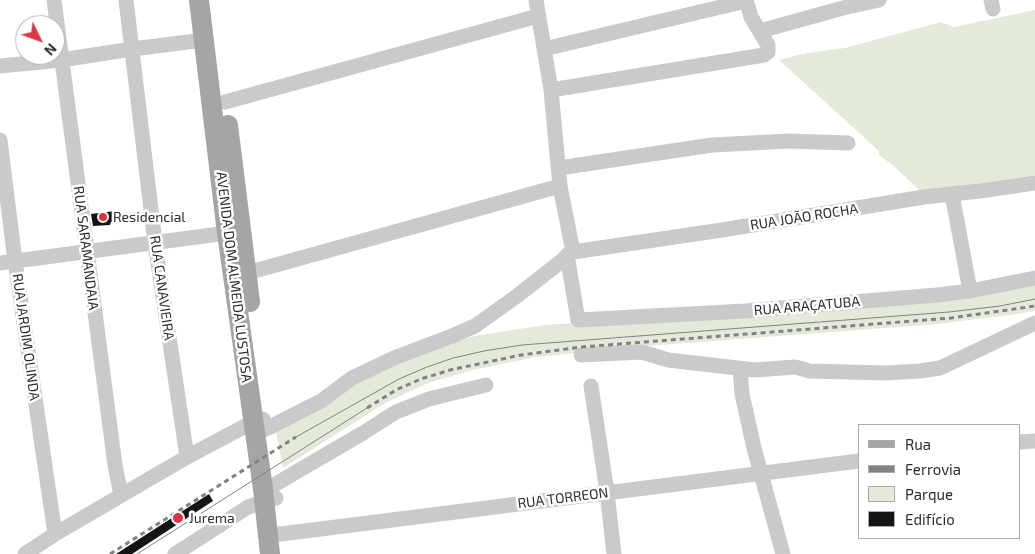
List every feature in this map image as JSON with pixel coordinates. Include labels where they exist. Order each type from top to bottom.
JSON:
[{"type":"main road","name":"AVENIDA DOM ALMEIDA LUSTOSA","points":[[199,0],[227,233],[261,423]]},
{"type":"main road","name":"AVENIDA DOM ALMEIDA LUSTOSA","points":[[213,0],[247,273],[269,493],[277,541],[270,554]]},
{"type":"street","name":"RUA SARAMANDAIA","points":[[54,0],[56,15]]},
{"type":"street","name":"RUA CANAVIEIRA","points":[[126,0],[155,243],[187,457]]},
{"type":"street","points":[[25,554],[120,495],[187,457],[261,423],[321,401],[352,378],[475,326],[570,254],[560,186],[550,90],[536,0]]},
{"type":"street","points":[[544,49],[746,0],[751,17],[768,45],[768,52],[764,55],[550,90]]},
{"type":"street","points":[[760,31],[842,4],[879,0]]},
{"type":"street","points":[[226,102],[538,16]]},
{"type":"street","points":[[65,60],[204,40]]},
{"type":"street","points":[[0,66],[15,65]]},
{"type":"street","name":"RUA SARAMANDAIA","points":[[63,65],[86,252],[120,495]]},
{"type":"street","name":"RUA JARDIM OLINDA","points":[[0,140],[15,261],[55,534]]},
{"type":"street","points":[[559,168],[712,145],[789,141],[848,143]]},
{"type":"street","name":"RUA JOÃO ROCHA","points":[[570,254],[924,197],[1035,182]]},
{"type":"street","points":[[247,273],[560,186]]},
{"type":"street","points":[[952,194],[970,291]]},
{"type":"street","points":[[0,263],[227,233]]},
{"type":"street","name":"RUA ARAÇATUBA","points":[[570,254],[578,320],[745,311],[970,291],[1035,278]]},
{"type":"street","points":[[581,355],[642,352],[668,360],[705,363],[740,369],[795,367],[810,371],[885,373],[940,368],[1035,323]]},
{"type":"street","points":[[740,369],[742,394],[760,472],[783,554]]},
{"type":"street","points":[[175,554],[396,412],[429,399],[486,385]]},
{"type":"street","points":[[591,386],[614,554]]},
{"type":"street","points":[[1020,442],[1035,440]]},
{"type":"street","name":"RUA TORREON","points":[[277,541],[607,492],[858,461]]},
{"type":"green space","points":[[1035,10],[1035,175],[917,193],[919,190],[894,166],[879,155],[879,151],[779,60],[802,54],[845,48],[941,22],[954,27]]},
{"type":"green space","points":[[1035,282],[1035,311],[1017,314],[937,324],[647,346],[535,357],[473,370],[428,383],[385,403],[283,468],[276,431],[361,380],[439,347],[475,336],[545,325]]},
{"type":"building","name":"Residencial","points":[[115,211],[115,221],[111,222],[110,225],[93,226],[91,214]]},
{"type":"building","name":"Jurema","points":[[209,494],[213,501],[132,554],[116,554]]},
{"type":"tram line","points":[[296,437],[399,379],[453,358],[484,351],[522,345],[949,312],[1000,306],[1035,299]]},
{"type":"tram line","points":[[137,554],[367,408]]},
{"type":"railway","points":[[367,408],[396,390],[421,379],[450,370],[521,355],[581,347],[951,318],[1035,306]]},
{"type":"railway","points":[[110,554],[296,437]]},
{"type":"place","name":"Residencial","points":[[103,217]]},
{"type":"place","name":"Jurema","points":[[178,518]]}]
